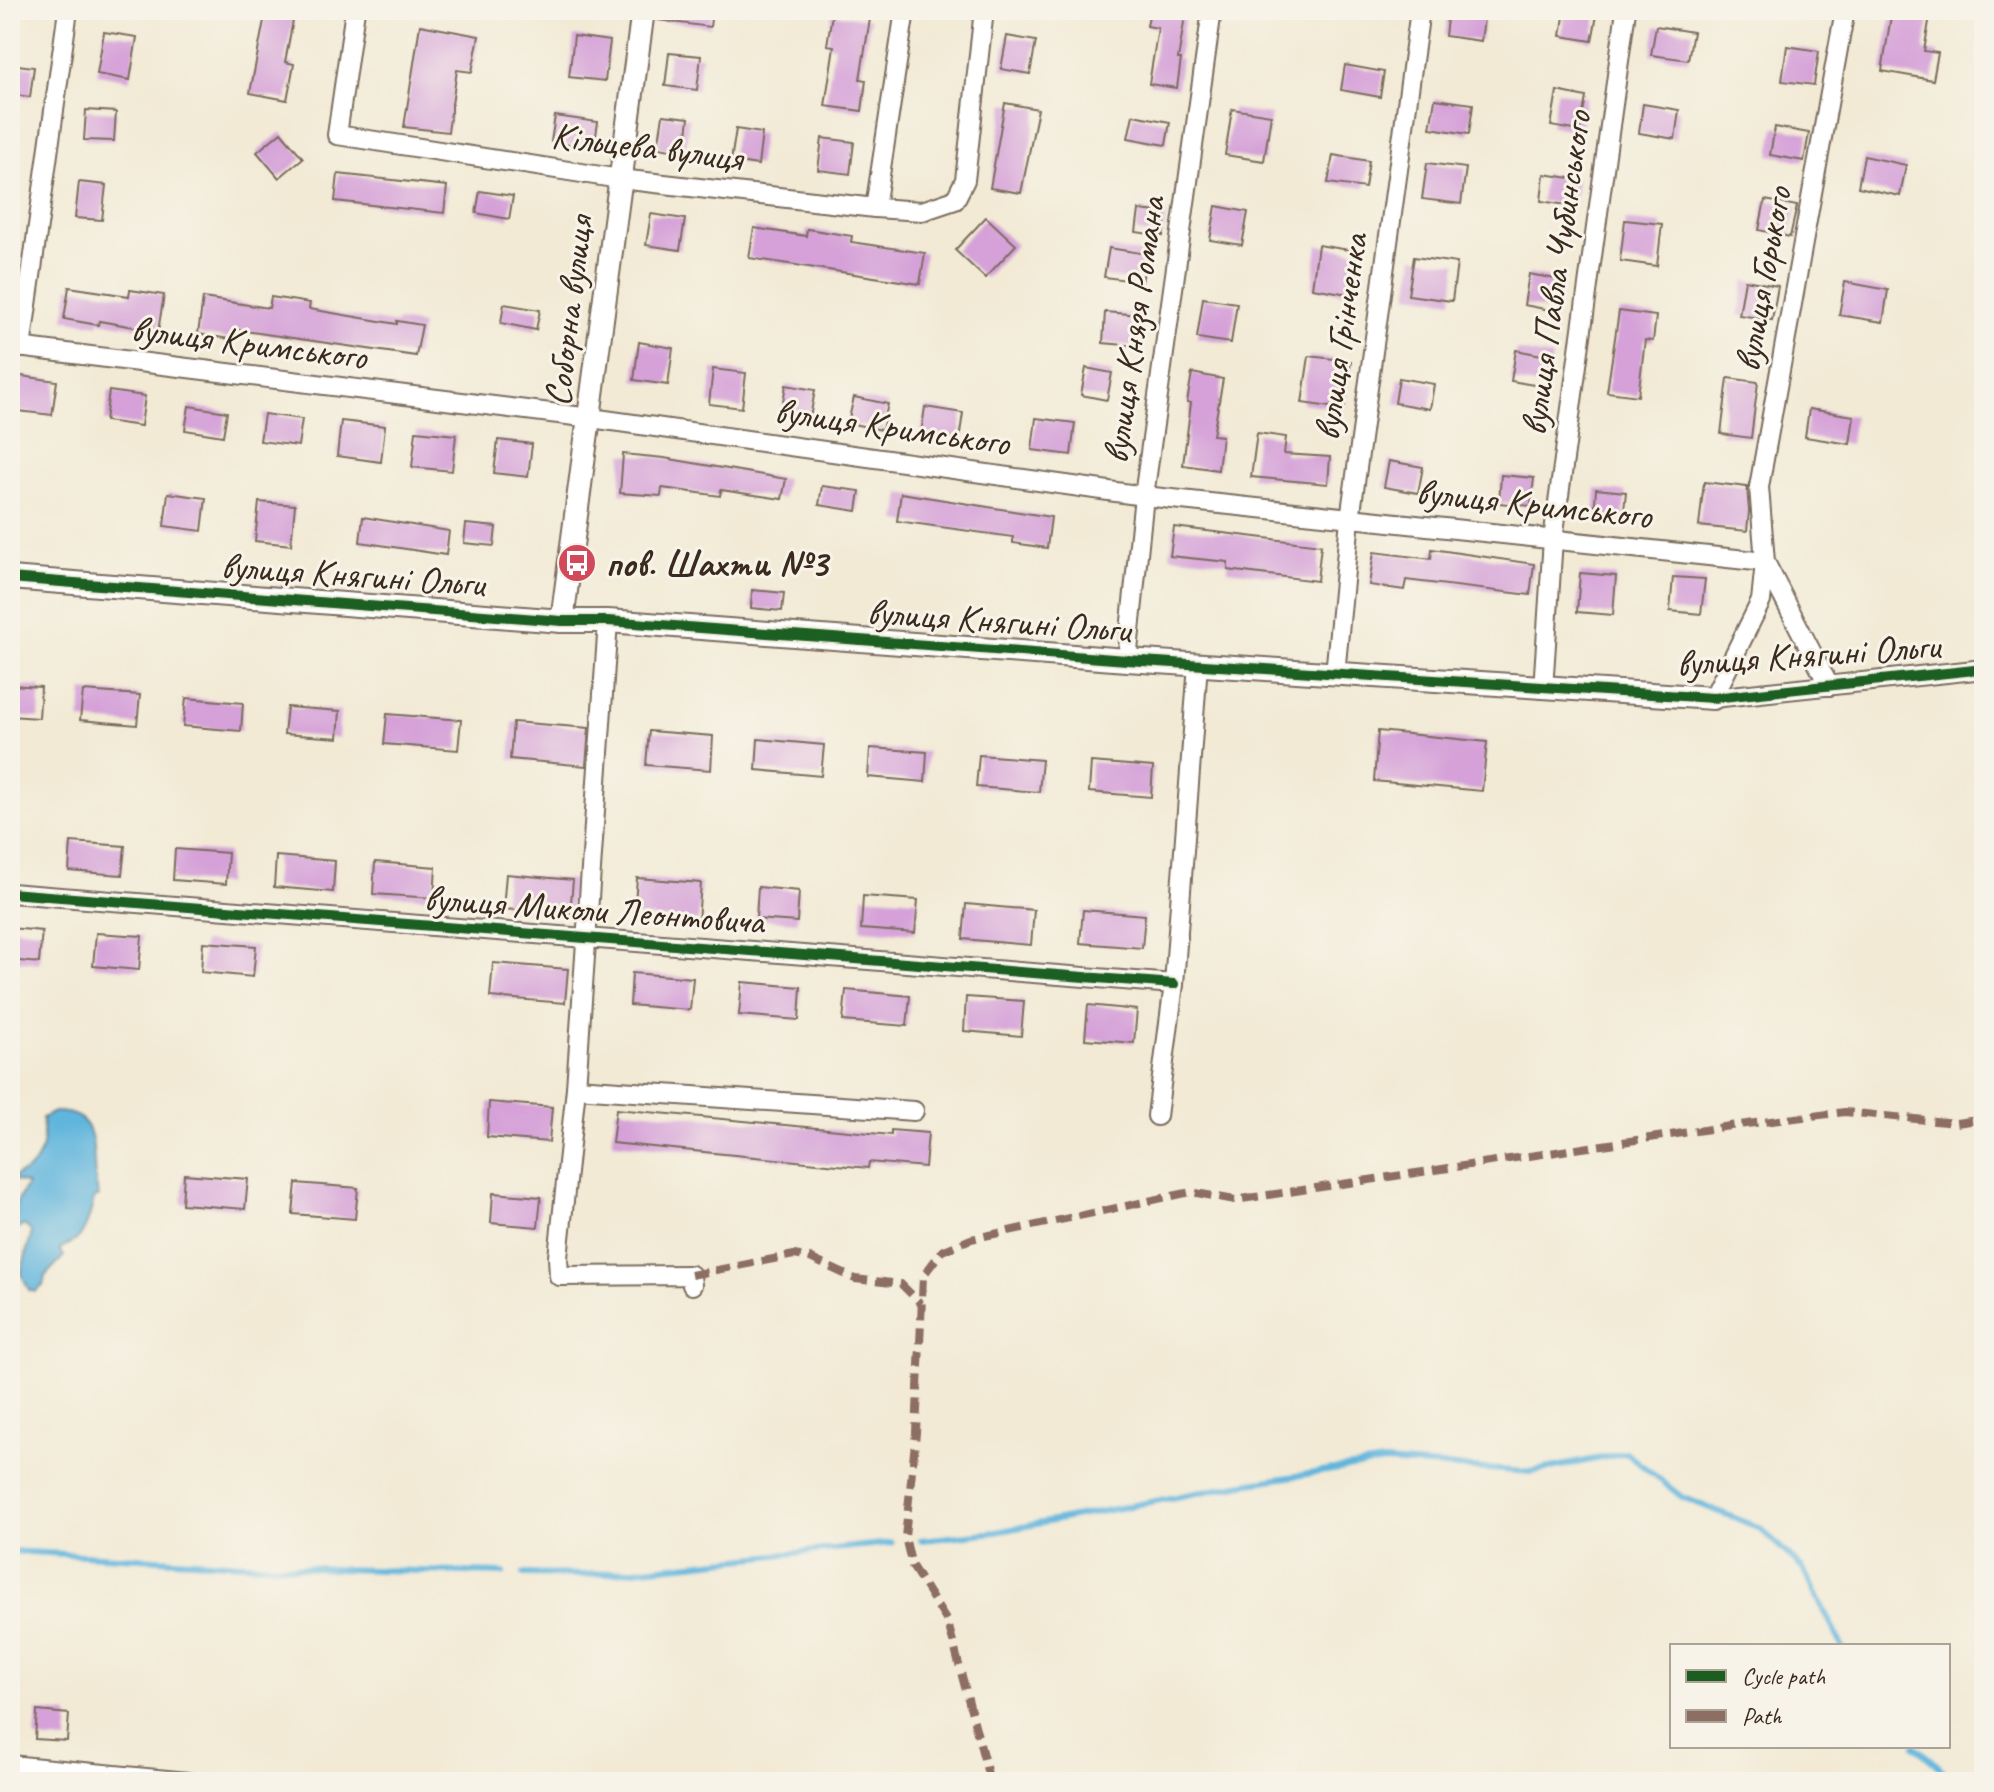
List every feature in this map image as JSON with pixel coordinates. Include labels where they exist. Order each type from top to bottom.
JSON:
[{"type":"street","points":[[16,347],[68,10]]},
{"type":"street","name":"Кільцева вулиця","points":[[355,10],[337,135],[620,179],[922,211],[955,200],[965,180],[984,10]]},
{"type":"street","name":"Соборна вулиця","points":[[562,621],[643,10]]},
{"type":"street","points":[[875,208],[905,10]]},
{"type":"street","name":"вулиця Князя Романа","points":[[1127,660],[1144,496],[1212,10]]},
{"type":"street","name":"вулиця Грінченка","points":[[1335,674],[1350,519],[1420,10]]},
{"type":"street","name":"вулиця Павла Чубинського","points":[[1543,689],[1553,539],[1626,10]]},
{"type":"street","name":"вулиця Горького","points":[[1765,562],[1759,487],[1845,10]]},
{"type":"street","name":"вулиця Кримського","points":[[16,347],[591,418],[1144,496],[1765,562]]},
{"type":"street","points":[[1765,562],[1829,686]]},
{"type":"street","points":[[1713,698],[1761,601],[1765,562]]},
{"type":"street","name":"вулиця Княгині Ольги","points":[[10,578],[562,621],[608,621],[1543,689],[1713,698],[1984,669]]},
{"type":"street","points":[[608,621],[576,1088],[558,1257],[559,1276],[691,1275],[692,1285]]},
{"type":"street","points":[[1157,1116],[1174,984],[1198,664]]},
{"type":"street","name":"вулиця Миколи Леонтовича","points":[[10,893],[1174,984]]},
{"type":"street","points":[[576,1088],[914,1111]]},
{"type":"street","points":[[10,1765],[188,1782]]},
{"type":"water","points":[[54,1112],[71,1114],[82,1120],[89,1130],[99,1196],[94,1199],[81,1234],[60,1249],[64,1256],[45,1276],[43,1286],[35,1292],[29,1290],[21,1273],[32,1232],[24,1225],[18,1229],[10,1224],[10,1212],[16,1214],[17,1202],[27,1184],[10,1179],[27,1170],[38,1159],[42,1145],[42,1118]]},
{"type":"building","points":[[266,10],[295,10],[285,62],[294,64],[287,100],[250,93]]},
{"type":"building","points":[[658,10],[712,10],[710,27],[657,20]]},
{"type":"building","points":[[1150,10],[1186,10],[1177,88],[1149,84],[1158,28],[1147,26]]},
{"type":"building","points":[[1448,10],[1485,12],[1481,41],[1445,36]]},
{"type":"building","points":[[1565,10],[1598,10],[1592,41],[1561,36]]},
{"type":"building","points":[[1892,10],[1931,10],[1924,51],[1938,53],[1933,80],[1882,71]]},
{"type":"building","points":[[832,14],[870,19],[860,79],[866,80],[862,111],[825,106],[834,46],[827,45]]},
{"type":"building","points":[[420,25],[479,36],[472,72],[457,70],[448,132],[404,127]]},
{"type":"building","points":[[1656,26],[1693,32],[1688,60],[1651,55]]},
{"type":"building","points":[[104,32],[137,37],[130,80],[97,74]]},
{"type":"building","points":[[574,36],[610,41],[605,81],[569,77]]},
{"type":"building","points":[[1007,36],[1036,41],[1030,74],[1001,69]]},
{"type":"building","points":[[1787,46],[1819,51],[1814,85],[1782,81]]},
{"type":"building","points":[[669,53],[701,56],[697,90],[665,86]]},
{"type":"building","points":[[10,64],[34,67],[30,97],[10,94]]},
{"type":"building","points":[[1345,65],[1384,72],[1380,97],[1341,90]]},
{"type":"building","points":[[1557,91],[1586,97],[1580,131],[1551,126]]},
{"type":"building","points":[[1435,99],[1473,104],[1469,134],[1430,128]]},
{"type":"building","points":[[1005,103],[1038,109],[1021,193],[990,188]]},
{"type":"building","points":[[1643,104],[1679,110],[1675,139],[1639,133]]},
{"type":"building","points":[[1232,109],[1271,115],[1264,161],[1225,155]]},
{"type":"building","points":[[86,110],[116,112],[114,141],[84,140]]},
{"type":"building","points":[[663,115],[689,118],[685,152],[658,148]]},
{"type":"building","points":[[1133,115],[1170,122],[1166,145],[1128,138]]},
{"type":"building","points":[[555,116],[598,122],[594,149],[551,142]]},
{"type":"building","points":[[1775,127],[1809,133],[1804,161],[1770,155]]},
{"type":"building","points":[[736,129],[762,133],[758,165],[731,161]]},
{"type":"building","points":[[281,132],[303,158],[279,178],[257,152]]},
{"type":"building","points":[[822,138],[854,142],[850,174],[818,170]]},
{"type":"building","points":[[1333,155],[1369,161],[1365,188],[1328,183]]},
{"type":"building","points":[[1864,156],[1906,165],[1900,196],[1858,187]]},
{"type":"building","points":[[1427,163],[1466,168],[1461,204],[1422,199]]},
{"type":"building","points":[[338,174],[447,186],[444,213],[335,201]]},
{"type":"building","points":[[1544,174],[1577,179],[1573,206],[1541,201]]},
{"type":"building","points":[[79,182],[106,185],[102,220],[75,218]]},
{"type":"building","points":[[480,191],[513,196],[509,219],[476,213]]},
{"type":"building","points":[[1765,200],[1797,206],[1790,237],[1759,230]]},
{"type":"building","points":[[1216,206],[1248,212],[1242,245],[1210,240]]},
{"type":"building","points":[[1139,210],[1166,213],[1163,236],[1136,232]]},
{"type":"building","points":[[651,214],[685,219],[680,250],[646,245]]},
{"type":"building","points":[[986,217],[1016,245],[985,278],[955,250]]},
{"type":"building","points":[[1625,220],[1662,224],[1657,266],[1620,261]]},
{"type":"building","points":[[754,228],[806,236],[807,229],[852,236],[851,242],[925,253],[920,284],[749,258]]},
{"type":"building","points":[[1318,245],[1362,252],[1355,295],[1312,288]]},
{"type":"building","points":[[1109,248],[1147,254],[1142,282],[1104,277]]},
{"type":"building","points":[[1414,257],[1457,263],[1452,301],[1408,295]]},
{"type":"building","points":[[1529,274],[1561,280],[1555,311],[1524,305]]},
{"type":"building","points":[[1745,280],[1778,286],[1772,320],[1739,315]]},
{"type":"building","points":[[1845,282],[1888,290],[1883,322],[1839,315]]},
{"type":"building","points":[[69,287],[129,296],[130,290],[164,295],[158,331],[99,321],[98,325],[64,319]]},
{"type":"building","points":[[271,297],[310,303],[309,309],[397,324],[397,321],[422,325],[416,356],[238,330],[236,340],[198,334],[203,298],[269,308]]},
{"type":"building","points":[[1203,298],[1237,303],[1231,343],[1197,338]]},
{"type":"building","points":[[504,304],[540,310],[536,330],[501,323]]},
{"type":"building","points":[[1619,311],[1656,316],[1653,341],[1645,340],[1638,396],[1607,392]]},
{"type":"building","points":[[1105,312],[1139,315],[1136,346],[1103,343]]},
{"type":"building","points":[[639,342],[673,348],[668,385],[634,380]]},
{"type":"building","points":[[1516,350],[1552,357],[1546,387],[1511,381]]},
{"type":"building","points":[[1309,356],[1351,361],[1344,409],[1302,403]]},
{"type":"building","points":[[1086,368],[1112,373],[1107,400],[1081,395]]},
{"type":"building","points":[[713,369],[746,373],[742,408],[709,404]]},
{"type":"building","points":[[1192,373],[1223,379],[1213,435],[1222,436],[1218,470],[1183,465]]},
{"type":"building","points":[[14,375],[57,381],[52,415],[10,410]]},
{"type":"building","points":[[1399,378],[1434,384],[1430,409],[1395,403]]},
{"type":"building","points":[[1728,378],[1758,382],[1751,438],[1721,434]]},
{"type":"building","points":[[786,385],[815,390],[810,418],[781,413]]},
{"type":"building","points":[[109,391],[145,396],[141,426],[105,421]]},
{"type":"building","points":[[854,397],[888,404],[882,430],[848,423]]},
{"type":"building","points":[[189,406],[227,412],[223,436],[185,430]]},
{"type":"building","points":[[925,407],[963,413],[959,440],[921,434]]},
{"type":"building","points":[[1809,409],[1854,416],[1850,444],[1805,437]]},
{"type":"building","points":[[264,414],[302,419],[298,446],[260,441]]},
{"type":"building","points":[[1036,418],[1075,423],[1071,455],[1032,450]]},
{"type":"building","points":[[341,421],[385,426],[381,462],[337,456]]},
{"type":"building","points":[[416,431],[456,435],[452,471],[412,467]]},
{"type":"building","points":[[1257,433],[1286,437],[1284,454],[1330,457],[1328,484],[1251,477]]},
{"type":"building","points":[[498,440],[532,444],[528,477],[494,473]]},
{"type":"building","points":[[623,454],[786,479],[782,499],[721,490],[720,496],[662,488],[661,496],[620,493]]},
{"type":"building","points":[[1389,461],[1423,467],[1418,493],[1384,487]]},
{"type":"building","points":[[1501,475],[1534,478],[1531,506],[1499,503]]},
{"type":"building","points":[[1704,482],[1747,487],[1747,531],[1699,526]]},
{"type":"building","points":[[822,486],[860,491],[857,511],[819,505]]},
{"type":"building","points":[[1596,489],[1626,492],[1623,519],[1594,517]]},
{"type":"building","points":[[168,493],[206,498],[202,531],[164,526]]},
{"type":"building","points":[[901,493],[1051,517],[1047,548],[1013,543],[1013,537],[897,521]]},
{"type":"building","points":[[259,502],[295,505],[291,545],[255,541]]},
{"type":"building","points":[[363,517],[449,531],[446,555],[360,542]]},
{"type":"building","points":[[466,524],[496,527],[494,546],[464,543]]},
{"type":"building","points":[[1174,527],[1321,545],[1317,581],[1228,570],[1228,562],[1170,556]]},
{"type":"building","points":[[1432,549],[1534,564],[1530,595],[1406,580],[1404,590],[1369,585],[1374,552],[1431,559]]},
{"type":"building","points":[[1580,573],[1616,576],[1613,615],[1577,612]]},
{"type":"building","points":[[1673,577],[1705,579],[1701,614],[1670,611]]},
{"type":"building","points":[[752,590],[784,593],[782,611],[751,608]]},
{"type":"building","points":[[10,685],[41,687],[39,718],[10,716]]},
{"type":"building","points":[[83,691],[140,695],[137,725],[80,720]]},
{"type":"building","points":[[186,698],[243,703],[241,731],[183,726]]},
{"type":"building","points":[[287,707],[340,711],[338,738],[284,734]]},
{"type":"building","points":[[387,714],[461,720],[458,750],[384,744]]},
{"type":"building","points":[[513,722],[589,728],[586,766],[510,759]]},
{"type":"building","points":[[649,731],[713,736],[711,770],[646,765]]},
{"type":"building","points":[[1378,731],[1487,742],[1482,791],[1374,781]]},
{"type":"building","points":[[758,739],[824,745],[821,776],[756,770]]},
{"type":"building","points":[[870,748],[927,752],[925,782],[868,777]]},
{"type":"building","points":[[979,755],[1042,760],[1039,792],[976,787]]},
{"type":"building","points":[[1091,762],[1153,767],[1151,797],[1089,792]]},
{"type":"building","points":[[71,842],[125,846],[122,875],[69,871]]},
{"type":"building","points":[[175,849],[228,853],[226,884],[173,880]]},
{"type":"building","points":[[276,856],[335,861],[333,892],[274,887]]},
{"type":"building","points":[[375,862],[436,867],[434,898],[373,894]]},
{"type":"building","points":[[506,874],[573,880],[570,914],[503,909]]},
{"type":"building","points":[[637,878],[701,883],[698,921],[634,916]]},
{"type":"building","points":[[758,887],[799,891],[797,922],[756,919]]},
{"type":"building","points":[[863,896],[918,900],[915,933],[861,929]]},
{"type":"building","points":[[966,904],[1034,910],[1031,945],[963,939]]},
{"type":"building","points":[[1083,910],[1145,915],[1142,948],[1080,943]]},
{"type":"building","points":[[10,928],[42,931],[39,963],[10,960]]},
{"type":"building","points":[[96,933],[142,936],[139,970],[93,966]]},
{"type":"building","points":[[203,942],[256,946],[253,977],[201,972]]},
{"type":"building","points":[[493,963],[568,969],[565,1003],[490,997]]},
{"type":"building","points":[[632,973],[693,978],[690,1010],[630,1005]]},
{"type":"building","points":[[742,982],[801,987],[799,1020],[739,1015]]},
{"type":"building","points":[[846,990],[910,996],[907,1026],[843,1021]]},
{"type":"building","points":[[966,997],[1024,1001],[1021,1036],[964,1031]]},
{"type":"building","points":[[1088,1005],[1137,1010],[1134,1043],[1085,1039]]},
{"type":"building","points":[[489,1102],[552,1107],[549,1142],[487,1137]]},
{"type":"building","points":[[616,1109],[891,1135],[891,1130],[928,1133],[925,1167],[869,1162],[868,1168],[612,1143]]},
{"type":"building","points":[[184,1174],[248,1179],[245,1209],[182,1204]]},
{"type":"building","points":[[296,1183],[358,1188],[355,1219],[293,1214]]},
{"type":"building","points":[[493,1193],[541,1197],[538,1227],[491,1223]]},
{"type":"building","points":[[37,1711],[69,1714],[67,1741],[35,1739]]},
{"type":"waterway","points":[[921,1540],[996,1532],[1238,1485],[1384,1462],[1531,1472],[1626,1453],[1682,1497],[1760,1528],[1803,1569],[1841,1644]]},
{"type":"waterway","points":[[524,1574],[586,1575],[891,1543]]},
{"type":"waterway","points":[[10,1551],[335,1569],[503,1573]]},
{"type":"waterway","points":[[1917,1748],[1956,1782]]},
{"type":"marked path","points":[[990,1782],[948,1623],[912,1566],[905,1537],[916,1433],[923,1276],[942,1251],[971,1239],[1191,1192],[1235,1200],[1730,1126],[1845,1112],[1956,1123],[1984,1119]]},
{"type":"marked path","points":[[691,1275],[794,1255],[810,1258],[855,1279],[901,1284],[921,1304]]},
{"type":"cycle path","points":[[10,578],[562,621],[608,621],[1127,660],[1713,698],[1984,669]]},
{"type":"cycle path","points":[[10,893],[1174,984]]},
{"type":"place","name":"пов. Шахти №3","points":[[577,563]]}]
